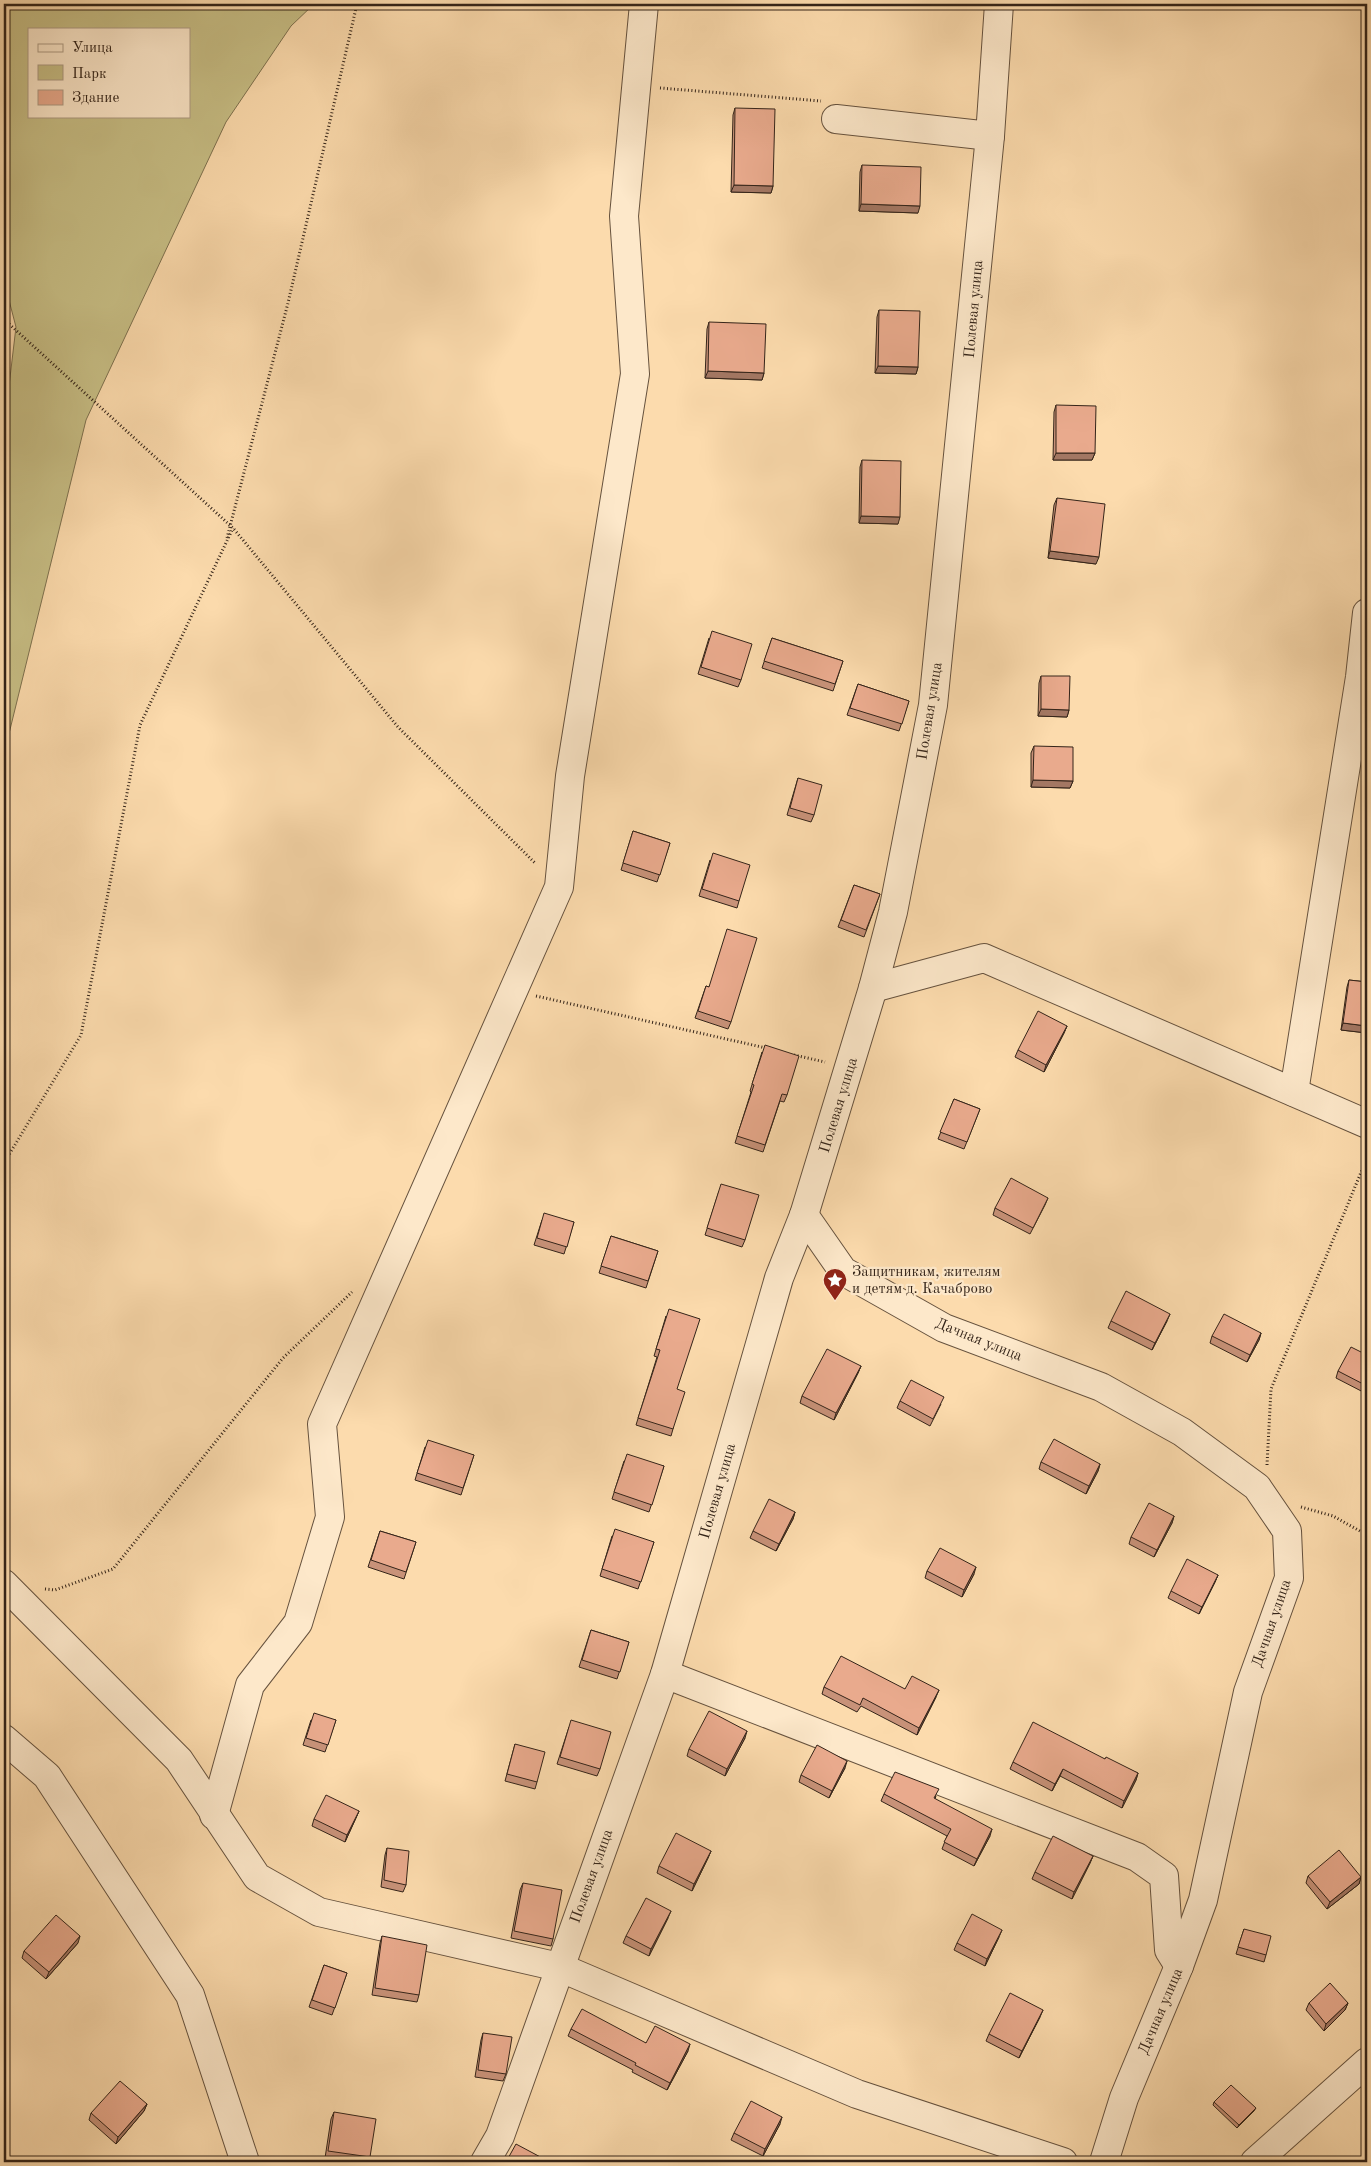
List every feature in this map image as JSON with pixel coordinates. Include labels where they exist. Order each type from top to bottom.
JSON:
[{"type":"street","points":[[214,1815],[250,1685],[298,1623],[330,1517],[322,1424],[559,887],[570,776],[634,374],[624,216],[644,4]]},
{"type":"street","name":"Полевая улица","points":[[485,2162],[500,2136],[664,1674],[779,1278],[804,1215],[850,1067],[873,988],[892,912],[933,705],[990,136],[999,4]]},
{"type":"street","points":[[831,110],[990,136]]},
{"type":"street","points":[[1294,1092],[1364,678],[1367,614]]},
{"type":"street","points":[[873,988],[984,958],[1367,1124]]},
{"type":"street","name":"Дачная улица","points":[[804,1215],[843,1271],[944,1328],[1101,1387],[1182,1432],[1257,1487],[1266,1497],[1287,1531],[1288,1578],[1248,1692],[1203,1900],[1179,1966],[1124,2098],[1104,2162]]},
{"type":"street","points":[[4,1584],[178,1760],[257,1877],[319,1912],[559,1967],[856,2094],[1063,2162]]},
{"type":"street","points":[[664,1674],[1137,1856],[1164,1876],[1169,1950],[1179,1966]]},
{"type":"street","points":[[4,1739],[47,1776],[190,1996],[245,2162]]},
{"type":"street","points":[[1255,2162],[1367,2062]]},
{"type":"path","points":[[226,544],[229,524],[288,303],[357,4]]},
{"type":"path","points":[[636,86],[831,110]]},
{"type":"path","points":[[4,315],[8,323],[233,528],[398,727],[559,887]]},
{"type":"path","points":[[4,1163],[81,1035],[140,725],[233,528]]},
{"type":"path","points":[[513,991],[773,1050]]},
{"type":"path","points":[[792,1054],[850,1067]]},
{"type":"path","points":[[1367,1158],[1271,1389],[1266,1497],[1333,1516],[1367,1535]]},
{"type":"path","points":[[4,1584],[55,1590],[113,1568],[283,1358],[356,1289]]},
{"type":"green space","points":[[4,4],[314,4],[291,26],[226,122],[86,420],[4,754],[4,428],[16,327],[4,281]]},
{"type":"building","points":[[735,108],[775,109],[773,186],[734,185]]},
{"type":"building","points":[[862,165],[921,167],[920,206],[861,204]]},
{"type":"building","points":[[879,310],[920,311],[918,367],[878,366]]},
{"type":"building","points":[[709,322],[766,324],[764,373],[708,371]]},
{"type":"building","points":[[1056,405],[1096,406],[1095,453],[1056,453]]},
{"type":"building","points":[[862,460],[901,461],[900,517],[861,516]]},
{"type":"building","points":[[1057,498],[1105,504],[1099,557],[1050,551]]},
{"type":"building","points":[[712,631],[752,644],[741,680],[701,667]]},
{"type":"building","points":[[772,638],[843,661],[835,684],[764,661]]},
{"type":"building","points":[[1041,676],[1070,676],[1069,710],[1041,709]]},
{"type":"building","points":[[858,684],[909,701],[902,724],[850,708]]},
{"type":"building","points":[[1034,746],[1073,747],[1073,781],[1033,780]]},
{"type":"building","points":[[798,778],[822,785],[814,815],[790,808]]},
{"type":"building","points":[[633,831],[670,843],[660,875],[623,863]]},
{"type":"building","points":[[713,853],[750,865],[739,901],[702,889]]},
{"type":"building","points":[[854,885],[880,894],[866,930],[841,920]]},
{"type":"building","points":[[727,929],[757,938],[731,1022],[698,1011],[706,986],[709,987]]},
{"type":"building","points":[[1349,980],[1367,982],[1367,1026],[1343,1023]]},
{"type":"building","points":[[1038,1011],[1067,1026],[1046,1065],[1018,1050]]},
{"type":"building","points":[[765,1045],[799,1056],[787,1095],[782,1094],[765,1145],[737,1136]]},
{"type":"building","points":[[954,1099],[980,1109],[967,1142],[940,1132]]},
{"type":"building","points":[[1011,1178],[1048,1198],[1033,1228],[995,1208]]},
{"type":"building","points":[[721,1184],[759,1195],[745,1240],[707,1228]]},
{"type":"building","points":[[544,1213],[574,1222],[567,1247],[537,1238]]},
{"type":"building","points":[[611,1236],[658,1251],[648,1281],[601,1266]]},
{"type":"building","points":[[1126,1291],[1170,1314],[1155,1343],[1111,1321]]},
{"type":"building","points":[[669,1309],[700,1319],[677,1389],[685,1392],[673,1429],[638,1418],[660,1350],[656,1349]]},
{"type":"building","points":[[1224,1314],[1261,1333],[1250,1355],[1212,1336]]},
{"type":"building","points":[[1351,1347],[1367,1355],[1367,1386],[1338,1371]]},
{"type":"building","points":[[827,1349],[861,1366],[836,1413],[802,1396]]},
{"type":"building","points":[[911,1380],[944,1397],[933,1419],[900,1401]]},
{"type":"building","points":[[1054,1439],[1100,1464],[1089,1486],[1041,1462]]},
{"type":"building","points":[[428,1440],[474,1455],[463,1488],[417,1473]]},
{"type":"building","points":[[627,1454],[664,1466],[652,1505],[614,1492]]},
{"type":"building","points":[[769,1499],[795,1512],[779,1544],[753,1531]]},
{"type":"building","points":[[1149,1503],[1174,1516],[1157,1550],[1131,1537]]},
{"type":"building","points":[[615,1529],[654,1542],[641,1582],[602,1569]]},
{"type":"building","points":[[380,1531],[416,1542],[406,1572],[371,1560]]},
{"type":"building","points":[[940,1548],[976,1567],[964,1590],[927,1571]]},
{"type":"building","points":[[1187,1559],[1218,1575],[1202,1607],[1171,1591]]},
{"type":"building","points":[[591,1630],[629,1642],[620,1672],[582,1660]]},
{"type":"building","points":[[841,1656],[905,1689],[912,1676],[939,1690],[919,1728],[863,1698],[860,1705],[824,1687]]},
{"type":"building","points":[[709,1711],[747,1731],[727,1769],[689,1749]]},
{"type":"building","points":[[314,1713],[336,1720],[328,1745],[306,1738]]},
{"type":"building","points":[[571,1720],[611,1732],[600,1769],[560,1757]]},
{"type":"building","points":[[1033,1722],[1105,1759],[1106,1757],[1138,1773],[1124,1801],[1063,1769],[1055,1784],[1013,1762]]},
{"type":"building","points":[[515,1744],[545,1752],[537,1782],[507,1774]]},
{"type":"building","points":[[817,1745],[847,1761],[832,1791],[801,1775]]},
{"type":"building","points":[[895,1772],[939,1789],[934,1798],[992,1829],[977,1859],[944,1842],[951,1829],[884,1794]]},
{"type":"building","points":[[326,1795],[359,1811],[347,1835],[314,1819]]},
{"type":"building","points":[[676,1833],[711,1851],[694,1884],[659,1866]]},
{"type":"building","points":[[1053,1836],[1093,1856],[1074,1892],[1035,1872]]},
{"type":"building","points":[[387,1848],[409,1851],[406,1885],[384,1880]]},
{"type":"building","points":[[1339,1850],[1361,1877],[1330,1902],[1308,1876]]},
{"type":"building","points":[[523,1883],[562,1890],[553,1939],[514,1931]]},
{"type":"building","points":[[646,1898],[671,1911],[651,1949],[626,1936]]},
{"type":"building","points":[[972,1914],[1002,1930],[987,1959],[957,1943]]},
{"type":"building","points":[[56,1915],[80,1936],[49,1972],[24,1951]]},
{"type":"building","points":[[1244,1929],[1271,1936],[1266,1955],[1238,1947]]},
{"type":"building","points":[[382,1936],[427,1945],[419,1995],[375,1988]]},
{"type":"building","points":[[324,1965],[347,1973],[335,2008],[312,2000]]},
{"type":"building","points":[[1330,1983],[1348,2003],[1326,2024],[1309,2003]]},
{"type":"building","points":[[1010,1993],[1043,2010],[1022,2051],[989,2034]]},
{"type":"building","points":[[582,2009],[646,2043],[655,2026],[690,2044],[670,2083],[571,2029]]},
{"type":"building","points":[[483,2033],[512,2037],[506,2074],[478,2070]]},
{"type":"building","points":[[120,2081],[147,2104],[118,2137],[91,2113]]},
{"type":"building","points":[[1231,2085],[1256,2108],[1239,2125],[1214,2102]]},
{"type":"building","points":[[751,2101],[782,2117],[765,2149],[734,2133]]},
{"type":"building","points":[[334,2112],[376,2119],[370,2157],[328,2151]]},
{"type":"building","points":[[516,2144],[546,2160],[545,2162],[506,2162]]},
{"type":"building","points":[[1326,2158],[1331,2162],[1322,2162]]},
{"type":"place","name":"Защитникам, жителям и детям д. Качаброво","points":[[835,1301]]}]
